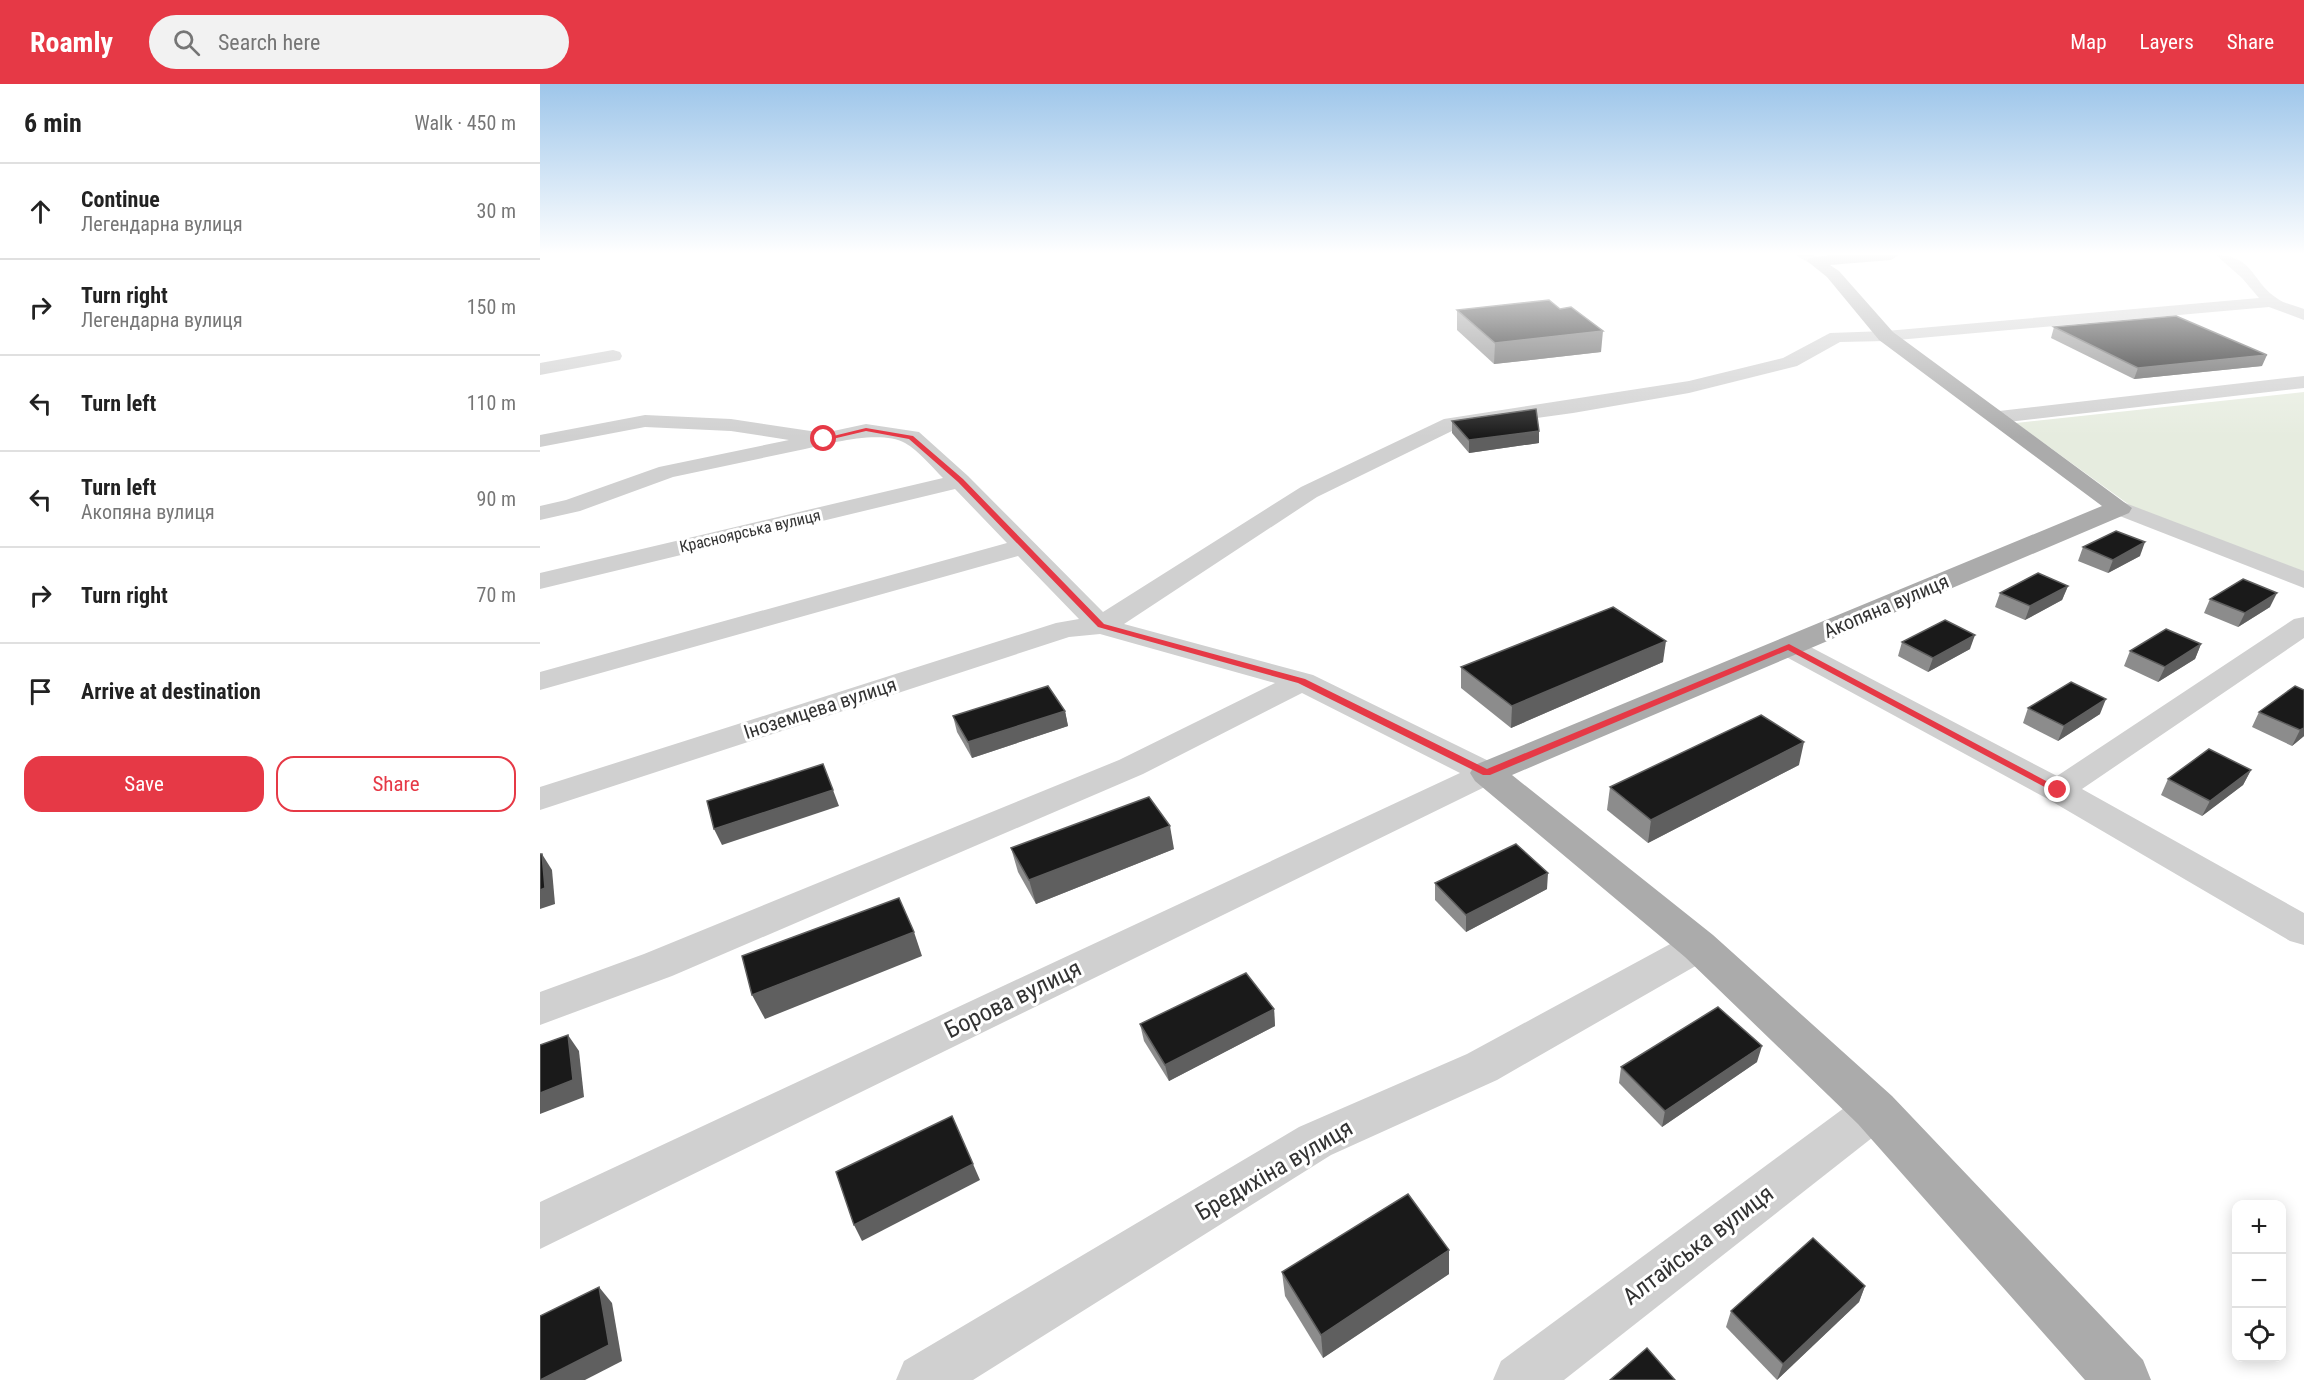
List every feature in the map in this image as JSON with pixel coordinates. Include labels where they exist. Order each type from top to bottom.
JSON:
[{"type":"main road","points":[[1868,315],[1886,336],[2120,508]]},
{"type":"main road","name":"Акопяна вулиця","points":[[1487,773],[2120,508]]},
{"type":"main road","points":[[1487,773],[1699,946],[1875,1110],[2123,1380]]},
{"type":"street","points":[[1101,626],[1309,492],[1451,423],[1573,407],[1689,387],[1790,362],[1836,337],[1886,336],[2118,315]]},
{"type":"street","points":[[540,369],[613,356]]},
{"type":"street","points":[[1999,417],[2304,382]]},
{"type":"street","points":[[540,441],[645,421],[731,425],[824,439]]},
{"type":"street","points":[[540,513],[572,506],[667,472],[866,429],[911,437],[960,481],[1101,626],[1302,681],[1487,773]]},
{"type":"street","name":"Красноярська вулиця","points":[[540,581],[960,481]]},
{"type":"street","points":[[2120,508],[2304,580]]},
{"type":"street","points":[[540,681],[1025,546]]},
{"type":"street","points":[[2058,790],[2304,625]]},
{"type":"street","name":"Іноземцева вулиця","points":[[540,799],[1066,628],[1101,626]]},
{"type":"street","points":[[1789,647],[2058,790],[2304,931]]},
{"type":"street","points":[[540,1009],[657,965],[1131,767],[1302,681]]},
{"type":"street","name":"Борова вулиця","points":[[540,1226],[1487,773]]},
{"type":"street","name":"Бредихіна вулиця","points":[[923,1380],[1315,1141],[1482,1067],[1699,946]]},
{"type":"street","name":"Алтайська вулиця","points":[[1520,1380],[1875,1110]]},
{"type":"shaded area","points":[[2304,392],[2304,572],[2135,509],[2016,423]]},
{"type":"building","points":[[1463,315],[1582,315],[1603,331],[1495,343]]},
{"type":"building","points":[[2176,316],[2267,355],[2138,368],[2054,327]]},
{"type":"building","points":[[1536,409],[1539,431],[1469,440],[1452,421]]},
{"type":"building","points":[[2116,531],[2145,542],[2113,560],[2083,547]]},
{"type":"building","points":[[2038,573],[2068,586],[2030,606],[2000,593]]},
{"type":"building","points":[[2243,579],[2277,593],[2245,613],[2210,599]]},
{"type":"building","points":[[1613,607],[1666,641],[1512,706],[1461,667]]},
{"type":"building","points":[[1945,620],[1975,635],[1933,658],[1902,642]]},
{"type":"building","points":[[2166,629],[2201,644],[2165,667],[2130,651]]},
{"type":"building","points":[[2071,682],[2106,699],[2064,726],[2028,708]]},
{"type":"building","points":[[1048,686],[1065,711],[968,742],[953,716]]},
{"type":"building","points":[[2295,686],[2304,690],[2304,728],[2300,730],[2259,712]]},
{"type":"building","points":[[1761,715],[1804,742],[1651,820],[1610,787]]},
{"type":"building","points":[[2209,749],[2251,770],[2210,801],[2168,779]]},
{"type":"building","points":[[823,764],[833,790],[714,829],[707,801]]},
{"type":"building","points":[[1149,797],[1170,826],[1029,880],[1011,848]]},
{"type":"building","points":[[1516,844],[1548,873],[1466,915],[1435,883]]},
{"type":"building","points":[[540,854],[542,854],[545,888],[540,890]]},
{"type":"building","points":[[899,898],[914,932],[752,995],[742,956]]},
{"type":"building","points":[[1246,973],[1274,1009],[1165,1065],[1140,1024]]},
{"type":"building","points":[[1718,1007],[1762,1046],[1665,1111],[1621,1067]]},
{"type":"building","points":[[568,1035],[573,1080],[540,1093],[540,1045]]},
{"type":"building","points":[[952,1116],[973,1164],[854,1225],[836,1172]]},
{"type":"building","points":[[1408,1194],[1449,1250],[1321,1335],[1282,1272]]},
{"type":"building","points":[[1813,1238],[1865,1286],[1783,1364],[1731,1311]]},
{"type":"building","points":[[599,1287],[609,1345],[540,1380],[540,1316]]},
{"type":"building","points":[[1647,1348],[1675,1380],[1610,1380]]},
{"type":"route","points":[[824,439],[866,429],[911,437],[960,481],[1101,626],[1302,681],[1487,773],[1789,647],[2058,790]]}]
